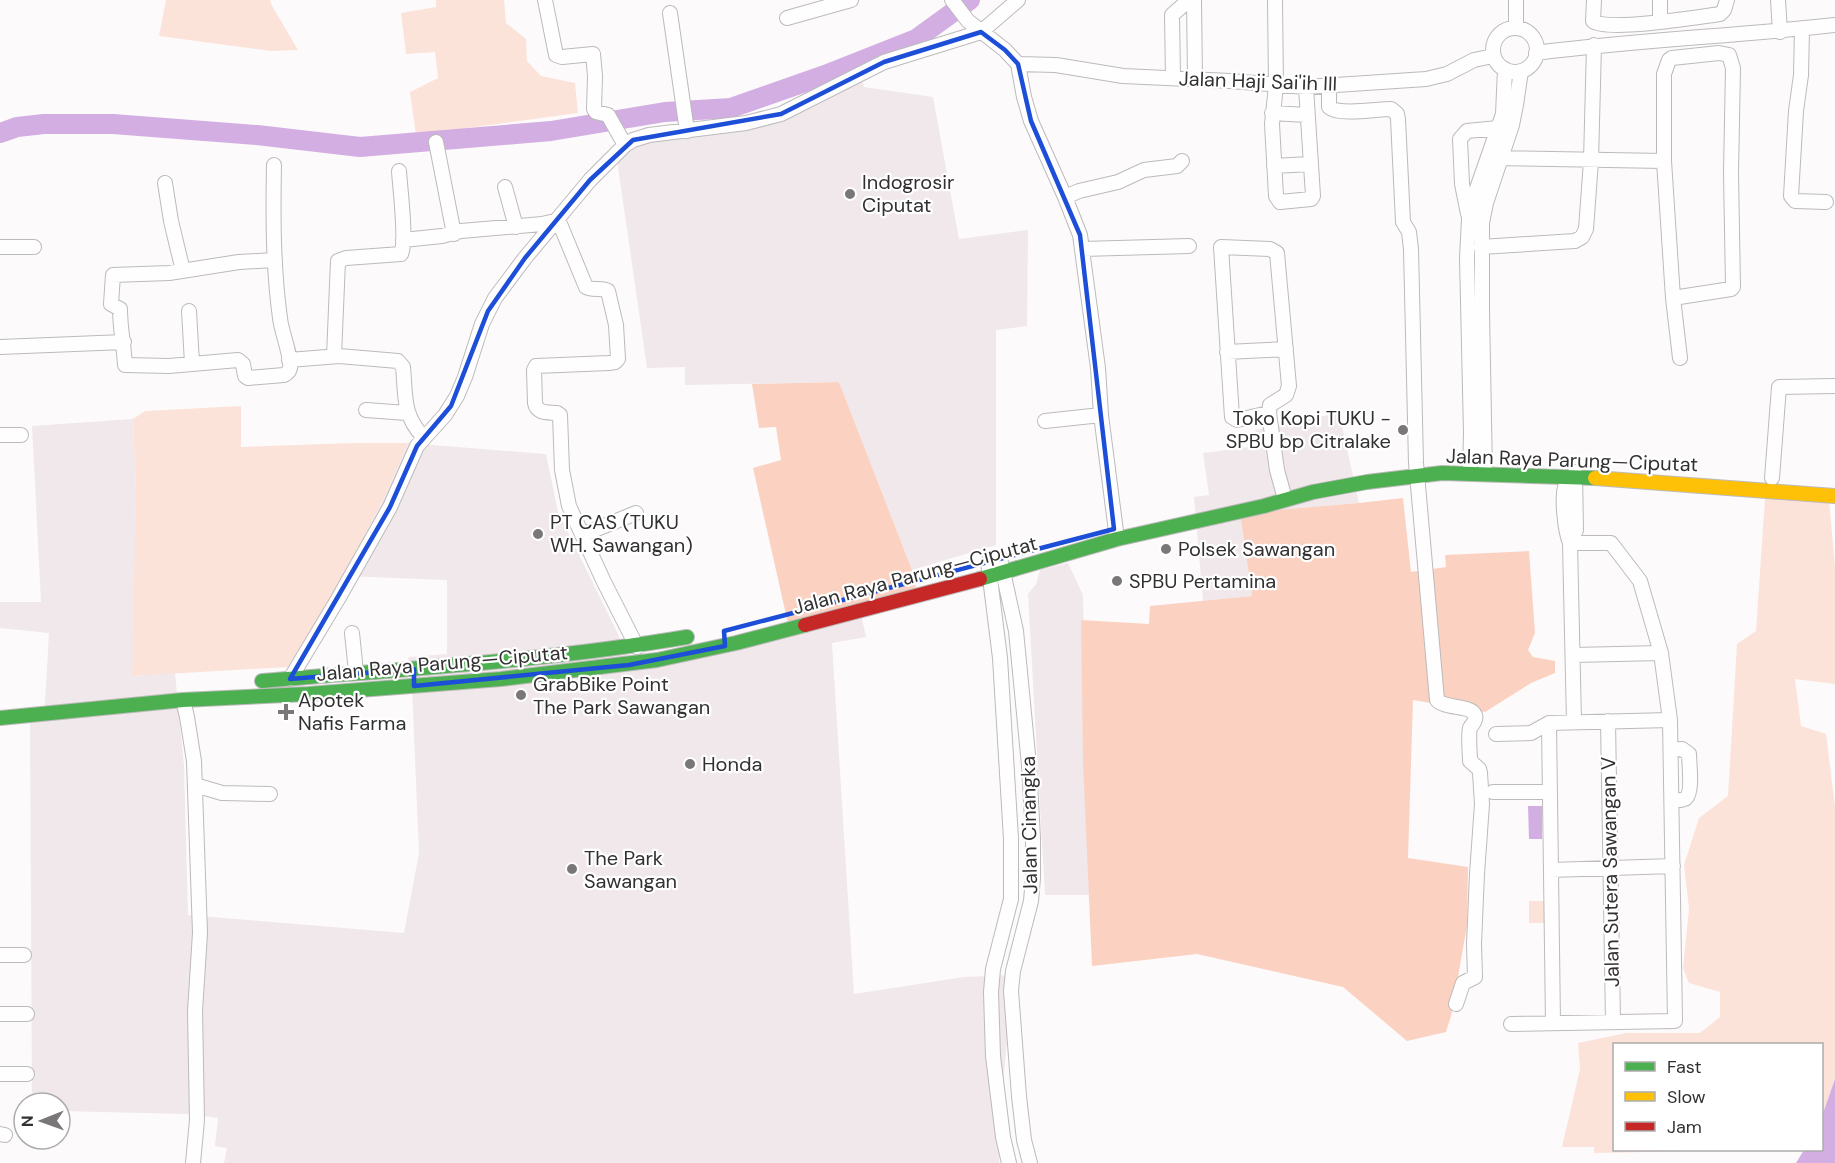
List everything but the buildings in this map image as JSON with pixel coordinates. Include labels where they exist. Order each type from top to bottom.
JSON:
[{"type":"highway","name":"Jalan Raya Parung—Ciputat","points":[[0,706],[308,694],[501,679],[629,665],[998,563],[1116,534],[1253,508],[1279,491],[1313,492],[1367,482],[1417,469],[1478,467],[1575,471],[1683,471]]},
{"type":"highway","name":"Jalan Raya Parung—Ciputat","points":[[1575,471],[1835,496]]},
{"type":"highway","points":[[1835,489],[1835,496]]},
{"type":"highway","name":"Jalan Raya Parung—Ciputat","points":[[998,563],[1116,534],[1207,505]]},
{"type":"highway","name":"Jalan Raya Parung—Ciputat","points":[[873,593],[942,575]]},
{"type":"highway","name":"Jalan Raya Parung—Ciputat","points":[[254,682],[637,647],[701,635]]},
{"type":"highway","points":[[414,669],[414,686]]},
{"type":"highway","name":"Jalan Raya Parung—Ciputat","points":[[0,717],[230,684]]},
{"type":"street","points":[[545,0],[556,55],[562,57],[593,54],[594,109],[608,116],[625,145]]},
{"type":"street","points":[[787,18],[851,0]]},
{"type":"street","points":[[290,679],[390,507],[423,437],[445,416],[462,387],[482,324],[495,298],[555,221],[590,180],[625,145],[642,137],[687,124],[746,123],[781,114],[884,62],[981,32],[1018,0]]},
{"type":"street","points":[[1173,78],[1172,15],[1191,0]]},
{"type":"street","points":[[1191,0],[1195,79]]},
{"type":"street","points":[[1275,0],[1276,85],[1272,113],[1276,196],[1280,202],[1311,199],[1313,196],[1306,87]]},
{"type":"street","points":[[1516,0],[1516,27]]},
{"type":"street","points":[[1594,0],[1593,21],[1603,25],[1660,22],[1720,14],[1727,0]]},
{"type":"street","points":[[1660,0],[1660,22]]},
{"type":"street","points":[[1778,0],[1780,32]]},
{"type":"street","points":[[955,4],[968,21],[1005,50],[1018,64],[1027,109],[1080,235],[1099,377],[1101,415],[1116,534]]},
{"type":"street","points":[[670,13],[687,124]]},
{"type":"street","points":[[1536,53],[1594,45],[1780,32],[1835,25]]},
{"type":"street","points":[[1516,27],[1529,33],[1536,45],[1536,53],[1531,64],[1521,71],[1512,72],[1497,64],[1493,56],[1493,45],[1497,36],[1506,29],[1516,27]]},
{"type":"street","points":[[1802,29],[1801,75],[1795,120],[1791,196],[1795,201],[1826,202]]},
{"type":"street","points":[[1481,247],[1575,241],[1582,237],[1586,229],[1591,161],[1594,45]]},
{"type":"street","points":[[1673,298],[1731,289],[1733,286],[1731,173],[1733,68],[1729,55],[1719,53],[1672,58],[1664,74],[1664,161],[1673,298],[1680,358]]},
{"type":"street","name":"Jalan Haji Sai'ih III","points":[[1018,64],[1056,65],[1123,76],[1306,87],[1426,79],[1447,74],[1474,60],[1493,56]]},
{"type":"street","points":[[1478,467],[1482,223],[1498,128],[1504,107],[1505,69]]},
{"type":"street","points":[[1478,467],[1467,258],[1469,219],[1474,197],[1494,159],[1516,105],[1521,71]]},
{"type":"street","points":[[1329,86],[1329,107],[1332,110],[1343,112],[1391,109],[1397,114],[1403,222],[1409,232],[1411,249],[1417,469],[1437,700],[1441,704],[1470,710],[1475,716],[1475,722],[1470,729],[1470,761],[1480,772],[1482,804],[1475,909],[1475,977],[1463,984],[1456,1004]]},
{"type":"street","points":[[1272,113],[1307,115]]},
{"type":"street","points":[[1469,219],[1462,184],[1460,139],[1467,131],[1498,128]]},
{"type":"street","points":[[436,142],[454,234]]},
{"type":"street","points":[[1494,159],[1664,161]]},
{"type":"street","points":[[1065,196],[1079,190],[1118,182],[1144,170],[1177,166],[1182,160]]},
{"type":"street","points":[[1274,166],[1310,164]]},
{"type":"street","points":[[274,165],[274,260],[280,321],[289,360],[289,370],[284,375],[250,378],[245,376],[243,364],[240,361],[170,366],[126,365],[120,327],[120,309],[111,304],[112,276],[183,271],[239,262],[274,260]]},
{"type":"street","points":[[334,356],[338,261],[346,258],[401,254],[403,249],[399,171]]},
{"type":"street","points":[[165,183],[183,271]]},
{"type":"street","points":[[505,187],[516,227]]},
{"type":"street","points":[[403,240],[555,221],[560,224],[586,287],[608,291],[616,325],[619,354],[615,362],[536,366],[534,368],[536,409],[557,413],[560,416],[563,482],[569,506],[637,647]]},
{"type":"street","points":[[1082,249],[1189,246]]},
{"type":"street","points":[[0,247],[34,247]]},
{"type":"street","points":[[1269,412],[1237,420],[1232,417],[1221,248],[1270,249],[1274,250],[1278,258],[1289,390],[1286,395],[1270,405],[1269,412],[1279,491]]},
{"type":"street","points":[[189,311],[192,363]]},
{"type":"street","points":[[0,347],[124,342]]},
{"type":"street","points":[[1227,352],[1286,349]]},
{"type":"street","points":[[289,360],[334,356],[362,357],[401,363],[407,412],[423,437]]},
{"type":"street","points":[[1772,478],[1779,387],[1835,386]]},
{"type":"street","points":[[366,410],[407,412]]},
{"type":"street","points":[[1045,421],[1101,415]]},
{"type":"street","points":[[0,435],[21,435]]},
{"type":"street","points":[[1574,722],[1570,543],[1565,531],[1564,498],[1567,483],[1575,471]]},
{"type":"street","points":[[582,536],[636,513]]},
{"type":"street","points":[[1511,1024],[1675,1021],[1672,800],[1687,797],[1690,792],[1689,754],[1682,749],[1671,750],[1670,720],[1661,652],[1640,581],[1611,543],[1570,543]]},
{"type":"street","name":"Jalan Cinangka","points":[[998,563],[1016,631],[1029,765],[1034,862],[1031,901],[1013,971],[1011,991],[1024,1140],[1030,1163]]},
{"type":"street","name":"Jalan Cinangka","points":[[998,563],[1000,658],[1012,879],[1011,899],[993,969],[991,992],[993,1056],[1009,1163]]},
{"type":"street","points":[[352,633],[356,672]]},
{"type":"street","points":[[1573,655],[1661,652]]},
{"type":"street","points":[[183,700],[191,737],[195,785],[200,933],[195,1011],[197,1120],[193,1163]]},
{"type":"street","points":[[1496,734],[1531,733],[1549,723],[1670,720]]},
{"type":"street","name":"Jalan Sutera Sawangan V","points":[[1608,721],[1613,1022]]},
{"type":"street","points":[[1549,723],[1554,1023]]},
{"type":"street","points":[[195,785],[222,793],[270,794]]},
{"type":"street","points":[[1493,792],[1550,792]]},
{"type":"street","points":[[1551,870],[1673,866]]},
{"type":"street","points":[[0,956],[24,955]]},
{"type":"street","points":[[0,1014],[27,1014]]},
{"type":"street","points":[[993,1056],[1015,1052]]},
{"type":"street","points":[[0,1074],[27,1074]]},
{"type":"highlighted area","points":[[981,32],[1005,50],[1018,64],[1031,121],[1080,235],[1114,529],[724,631],[725,646],[629,665],[414,686],[414,669],[290,679],[390,507],[417,446],[451,406],[488,311],[525,258],[590,180],[633,140],[781,114],[884,62]]},
{"type":"shaded area","points":[[166,0],[270,0],[298,50],[271,51],[159,36]]},
{"type":"shaded area","points":[[436,0],[504,0],[506,23],[526,39],[527,61],[541,76],[575,83],[578,113],[416,135],[410,92],[438,78],[435,52],[406,54],[401,13],[436,7]]},
{"type":"shaded area","points":[[859,69],[864,87],[933,97],[959,239],[1028,230],[1027,326],[996,330],[996,545],[912,570],[839,382],[685,385],[685,367],[647,368],[615,146],[753,120]]},
{"type":"shaded area","points":[[839,382],[912,570],[917,593],[789,628],[753,468],[781,460],[776,427],[759,428],[752,384]]},
{"type":"shaded area","points":[[241,406],[241,447],[408,443],[385,496],[344,576],[288,667],[132,676],[136,492],[133,419],[145,411]]},
{"type":"shaded area","points":[[1339,413],[1359,503],[1240,513],[1252,596],[1203,601],[1194,497],[1209,495],[1203,453],[1258,446],[1255,430]]},
{"type":"shaded area","points":[[133,419],[136,492],[133,676],[175,673],[184,766],[188,915],[404,933],[419,853],[412,687],[408,657],[447,654],[447,580],[344,576],[385,496],[408,443],[546,454],[558,512],[629,660],[860,610],[866,637],[832,643],[854,994],[964,977],[1013,975],[1001,1106],[999,1163],[224,1163],[227,1148],[215,1146],[218,1118],[187,1114],[72,1111],[72,1091],[32,1091],[30,720],[44,720],[49,633],[0,628],[0,602],[41,602],[32,426]]},
{"type":"shaded area","points":[[1403,498],[1411,572],[1446,567],[1445,555],[1529,551],[1535,633],[1528,650],[1533,657],[1555,661],[1555,673],[1531,683],[1485,712],[1413,700],[1408,858],[1468,867],[1467,926],[1446,1032],[1407,1041],[1343,987],[1197,954],[1092,966],[1083,762],[1081,620],[1149,624],[1150,606],[1252,596],[1240,513]]},
{"type":"shaded area","points":[[1765,498],[1829,500],[1835,567],[1835,684],[1795,679],[1801,726],[1826,734],[1835,807],[1835,1079],[1823,1113],[1823,1043],[1613,1043],[1613,1151],[1702,1151],[1594,1153],[1594,1147],[1562,1147],[1580,1069],[1578,1043],[1626,1033],[1700,1033],[1720,1017],[1720,992],[1689,983],[1683,968],[1689,909],[1684,865],[1699,818],[1728,796],[1737,644],[1756,631]]},
{"type":"shaded area","points":[[1068,563],[1083,595],[1089,895],[1045,895],[1028,594],[1036,584],[1040,570]]},
{"type":"shaded area","points":[[1528,806],[1542,806],[1542,839],[1529,839]]},
{"type":"shaded area","points":[[1529,901],[1545,901],[1545,923],[1529,923]]},
{"type":"shaded area","points":[[1835,1079],[1835,1163],[1796,1163],[1803,1151],[1823,1151],[1823,1113]]},
{"type":"waterway","points":[[0,133],[17,127],[44,124],[113,124],[257,135],[360,147],[551,131],[665,112],[731,108],[825,75],[916,39],[970,0]]},
{"type":"traffic: fast","points":[[980,579],[1117,539],[1264,506],[1313,492],[1367,482],[1442,473],[1595,478]]},
{"type":"traffic: fast","points":[[0,718],[183,700],[308,694],[501,679],[657,660],[805,625]]},
{"type":"traffic: fast","points":[[262,681],[528,658],[687,637]]},
{"type":"traffic: slow","points":[[1595,478],[1835,496]]},
{"type":"traffic: jam","points":[[805,625],[980,579]]},
{"type":"place","name":"Indogrosir Ciputat","points":[[850,194]]},
{"type":"place","name":"Toko Kopi TUKU - SPBU bp Citralake","points":[[1403,430]]},
{"type":"place","name":"PT CAS (TUKU WH. Sawangan)","points":[[538,534]]},
{"type":"place","name":"Polsek Sawangan","points":[[1166,549]]},
{"type":"place","name":"SPBU Pertamina","points":[[1117,581]]},
{"type":"place","name":"GrabBike Point The Park Sawangan","points":[[521,695]]},
{"type":"place","name":"Apotek Nafis Farma","points":[[286,712]]},
{"type":"place","name":"Honda","points":[[690,764]]},
{"type":"place","name":"The Park Sawangan","points":[[572,869]]}]
